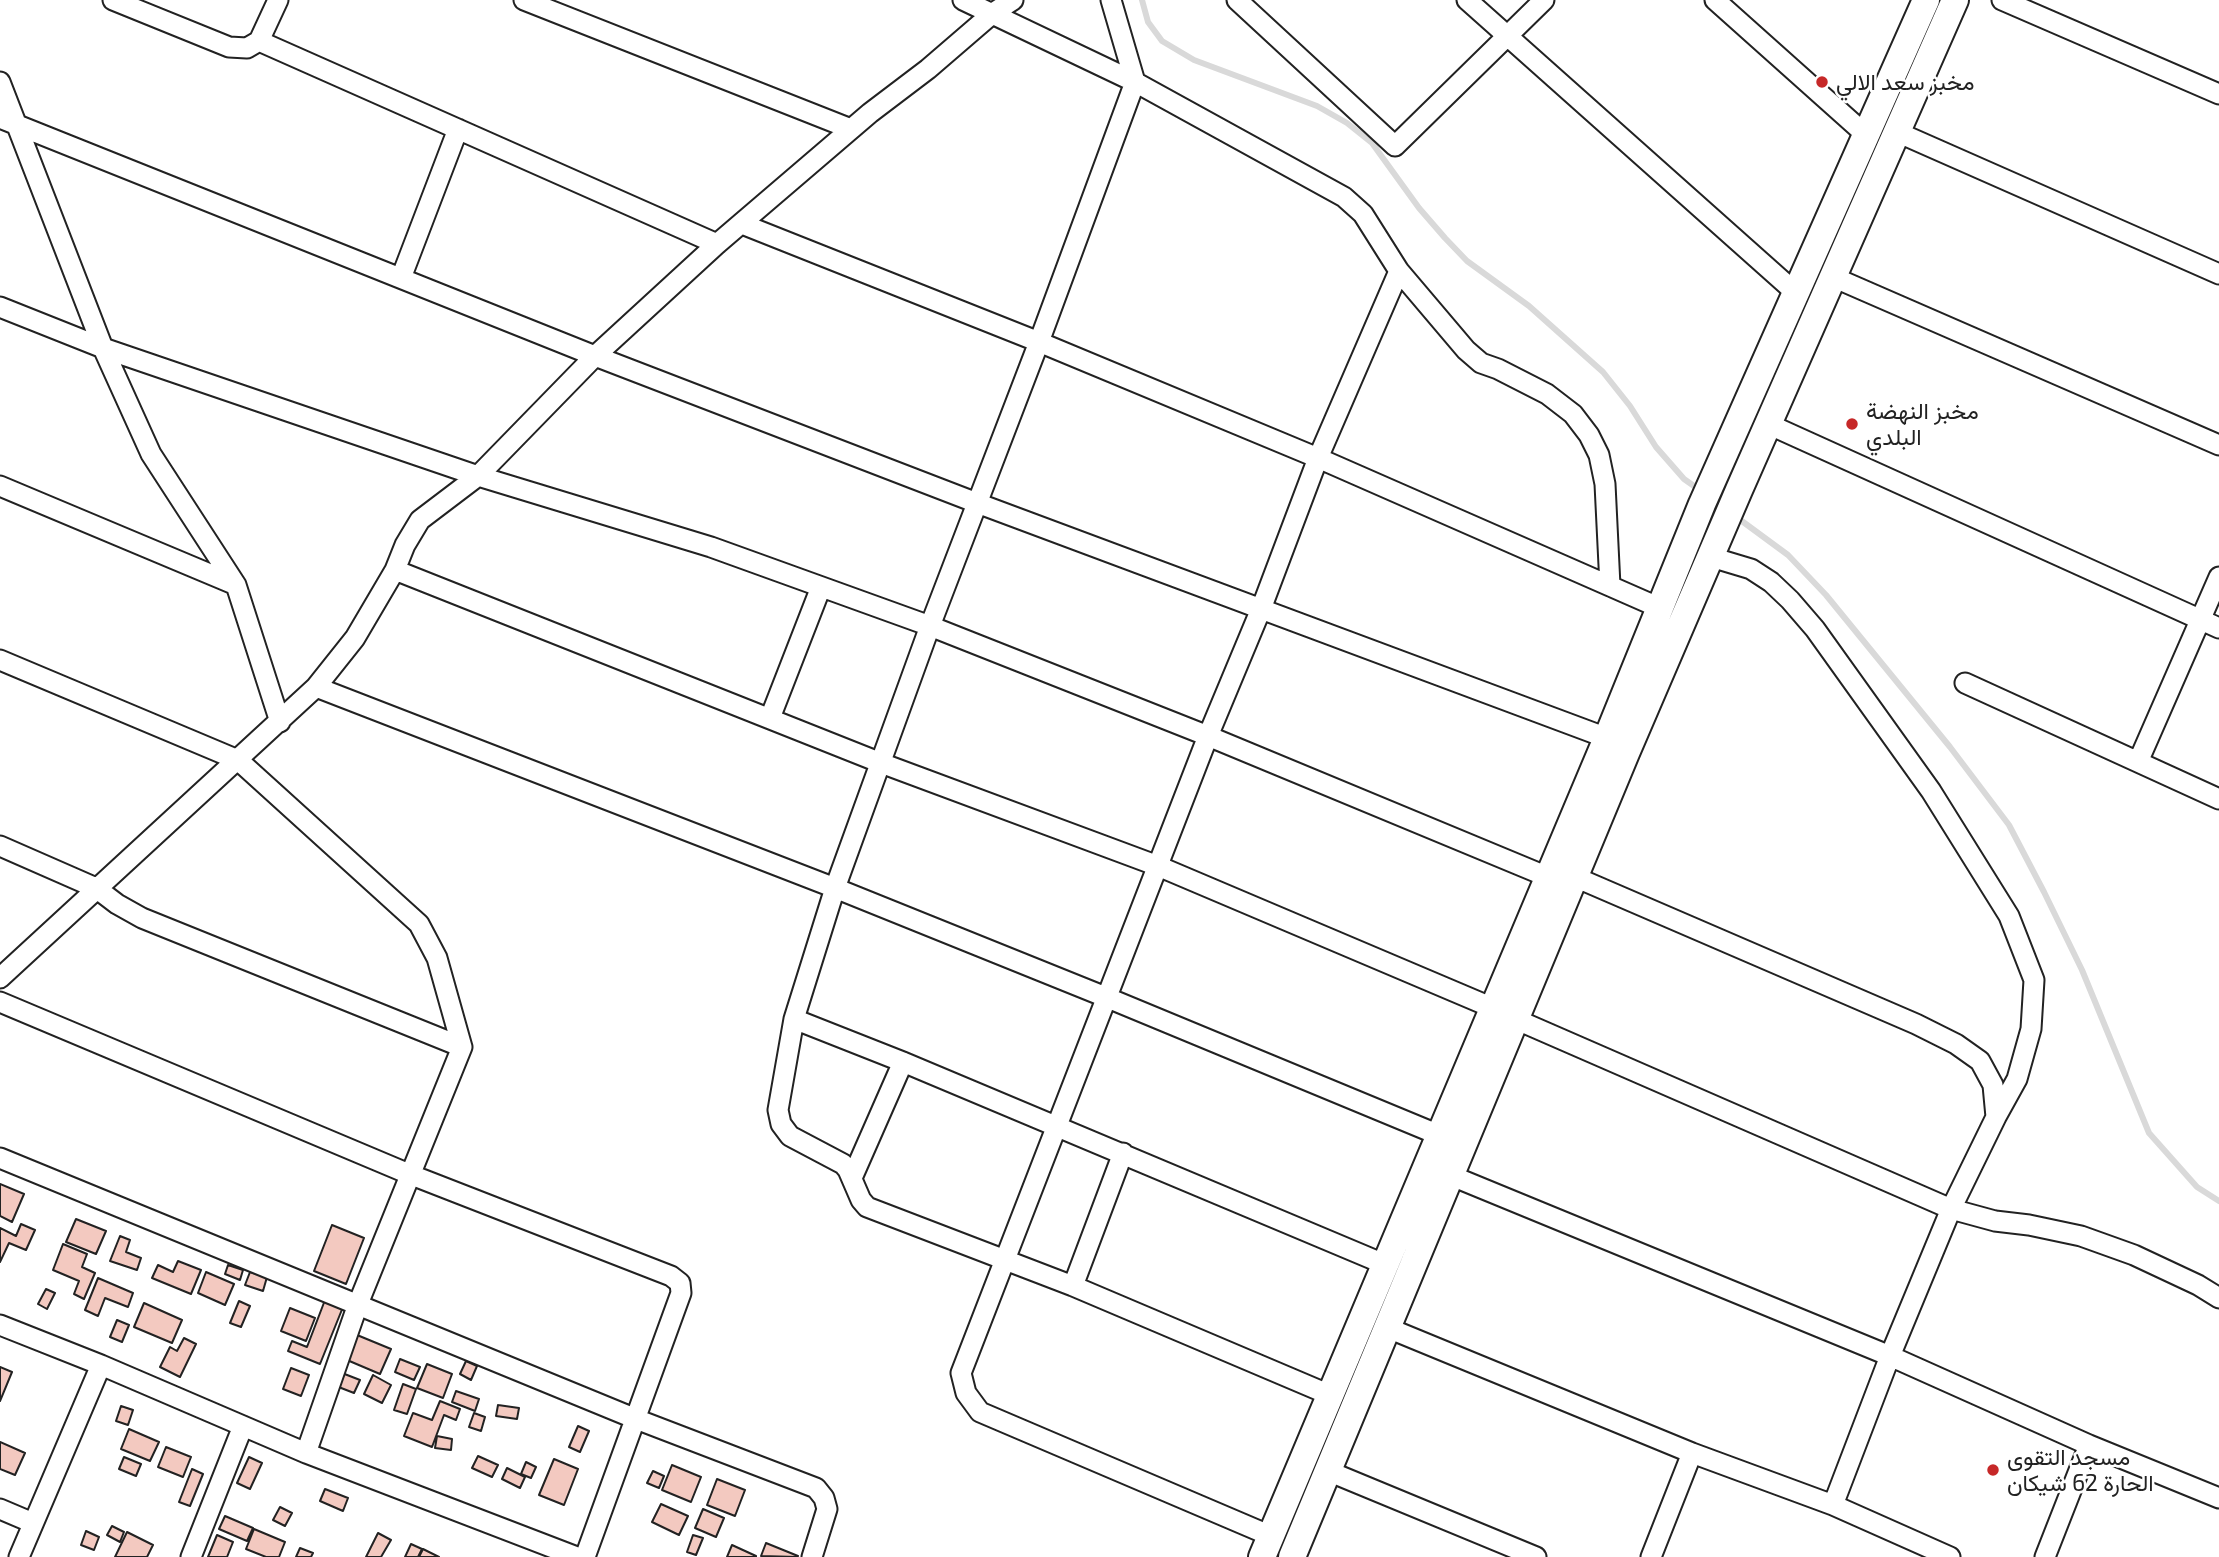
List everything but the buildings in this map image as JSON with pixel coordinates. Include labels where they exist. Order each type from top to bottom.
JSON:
[{"type":"main road","points":[[1292,1557],[1452,1177],[1548,877],[1702,504],[1926,0]]},
{"type":"main road","points":[[1266,1546],[1439,1135],[1575,877],[1739,490],[1955,0]]},
{"type":"street","points":[[113,0],[229,47],[247,48],[259,41],[278,0]]},
{"type":"street","points":[[524,0],[851,129]]},
{"type":"street","points":[[963,0],[1135,82],[1344,197],[1363,214],[1399,271],[1465,350],[1481,363],[1547,394],[1573,414],[1589,435],[1599,455],[1605,484],[1610,586]]},
{"type":"street","points":[[0,978],[316,687],[355,638],[395,570],[405,544],[420,520],[478,476],[595,356],[717,244],[851,129],[928,69],[993,13],[1013,0]]},
{"type":"street","points":[[1111,0],[1135,82],[1040,342],[930,626],[835,888],[794,1020],[778,1110],[782,1124],[790,1136],[843,1164],[867,1207],[1073,1286],[1330,1395]]},
{"type":"street","points":[[1237,0],[1395,146],[1544,0]]},
{"type":"street","points":[[1466,0],[1796,293]]},
{"type":"street","points":[[1715,0],[1865,134]]},
{"type":"street","points":[[2001,0],[2219,94]]},
{"type":"street","points":[[259,41],[717,244]]},
{"type":"street","points":[[0,82],[8,120],[103,348],[151,454],[236,585],[279,722]]},
{"type":"street","points":[[8,120],[595,356],[977,503],[1606,738]]},
{"type":"street","points":[[401,278],[458,129]]},
{"type":"street","points":[[1897,132],[2219,274]]},
{"type":"street","points":[[742,224],[1040,342],[1318,458],[1660,608]]},
{"type":"street","points":[[1266,1546],[980,1412],[966,1394],[961,1373],[1318,458],[1399,271]]},
{"type":"street","points":[[1833,277],[2219,445]]},
{"type":"street","points":[[0,307],[103,348],[478,476],[711,547],[930,626],[1208,736],[1548,877]]},
{"type":"street","points":[[1769,424],[2210,624]]},
{"type":"street","points":[[0,486],[236,585]]},
{"type":"street","points":[[1711,556],[1751,569],[1771,582],[1815,629],[1931,790],[2009,916],[2034,980],[2031,1029],[2017,1079],[1951,1209],[1890,1356],[1833,1505]]},
{"type":"street","points":[[395,570],[881,763],[1158,866],[1951,1209],[1995,1221],[2081,1236],[2134,1255],[2198,1285],[2219,1298]]},
{"type":"street","points":[[2138,762],[2210,624],[2219,577]]},
{"type":"street","points":[[770,718],[821,587]]},
{"type":"street","points":[[0,660],[238,760],[419,924],[437,958],[462,1046],[358,1304],[306,1453]]},
{"type":"street","points":[[1965,682],[2219,799]]},
{"type":"street","points":[[316,687],[835,888],[1439,1135]]},
{"type":"street","points":[[0,846],[96,888],[142,918],[462,1046]]},
{"type":"street","points":[[1575,877],[1849,993],[1956,1044],[1980,1061],[1993,1085],[1996,1117]]},
{"type":"street","points":[[0,1002],[409,1174],[671,1276],[680,1283],[681,1293],[585,1557]]},
{"type":"street","points":[[794,1020],[903,1062],[1384,1264]]},
{"type":"street","points":[[852,1178],[903,1062]]},
{"type":"street","points":[[1073,1286],[1123,1153]]},
{"type":"street","points":[[0,1158],[636,1419],[816,1488],[824,1498],[827,1510],[812,1557]]},
{"type":"street","points":[[1452,1177],[1890,1356],[2089,1445],[2219,1498]]},
{"type":"street","points":[[0,1325],[306,1453],[577,1557]]},
{"type":"street","points":[[1388,1328],[1692,1453],[1833,1505],[1950,1557]]},
{"type":"street","points":[[19,1557],[101,1365]]},
{"type":"street","points":[[191,1557],[243,1426]]},
{"type":"street","points":[[2045,1557],[2089,1445]]},
{"type":"street","points":[[1651,1557],[1692,1453]]},
{"type":"street","points":[[1328,1471],[1536,1557]]},
{"type":"street","points":[[0,1509],[33,1523]]},
{"type":"waterway","points":[[1142,0],[1148,22],[1162,41],[1194,60],[1317,106],[1347,123],[1372,143],[1419,208],[1445,238],[1467,261],[1529,306],[1603,372],[1630,406],[1656,447],[1684,479],[1701,491]]},
{"type":"waterway","points":[[1735,516],[1788,555],[1826,595],[1950,747],[2009,825],[2082,970],[2149,1133],[2197,1187],[2219,1201]]},
{"type":"place","name":"مخبز سعد الالي","points":[[1822,82]]},
{"type":"place","name":"مخبز النهضة البلدي","points":[[1852,424]]},
{"type":"place","name":"مسجد التقوى الحارة 62 شيكان","points":[[1993,1470]]}]
